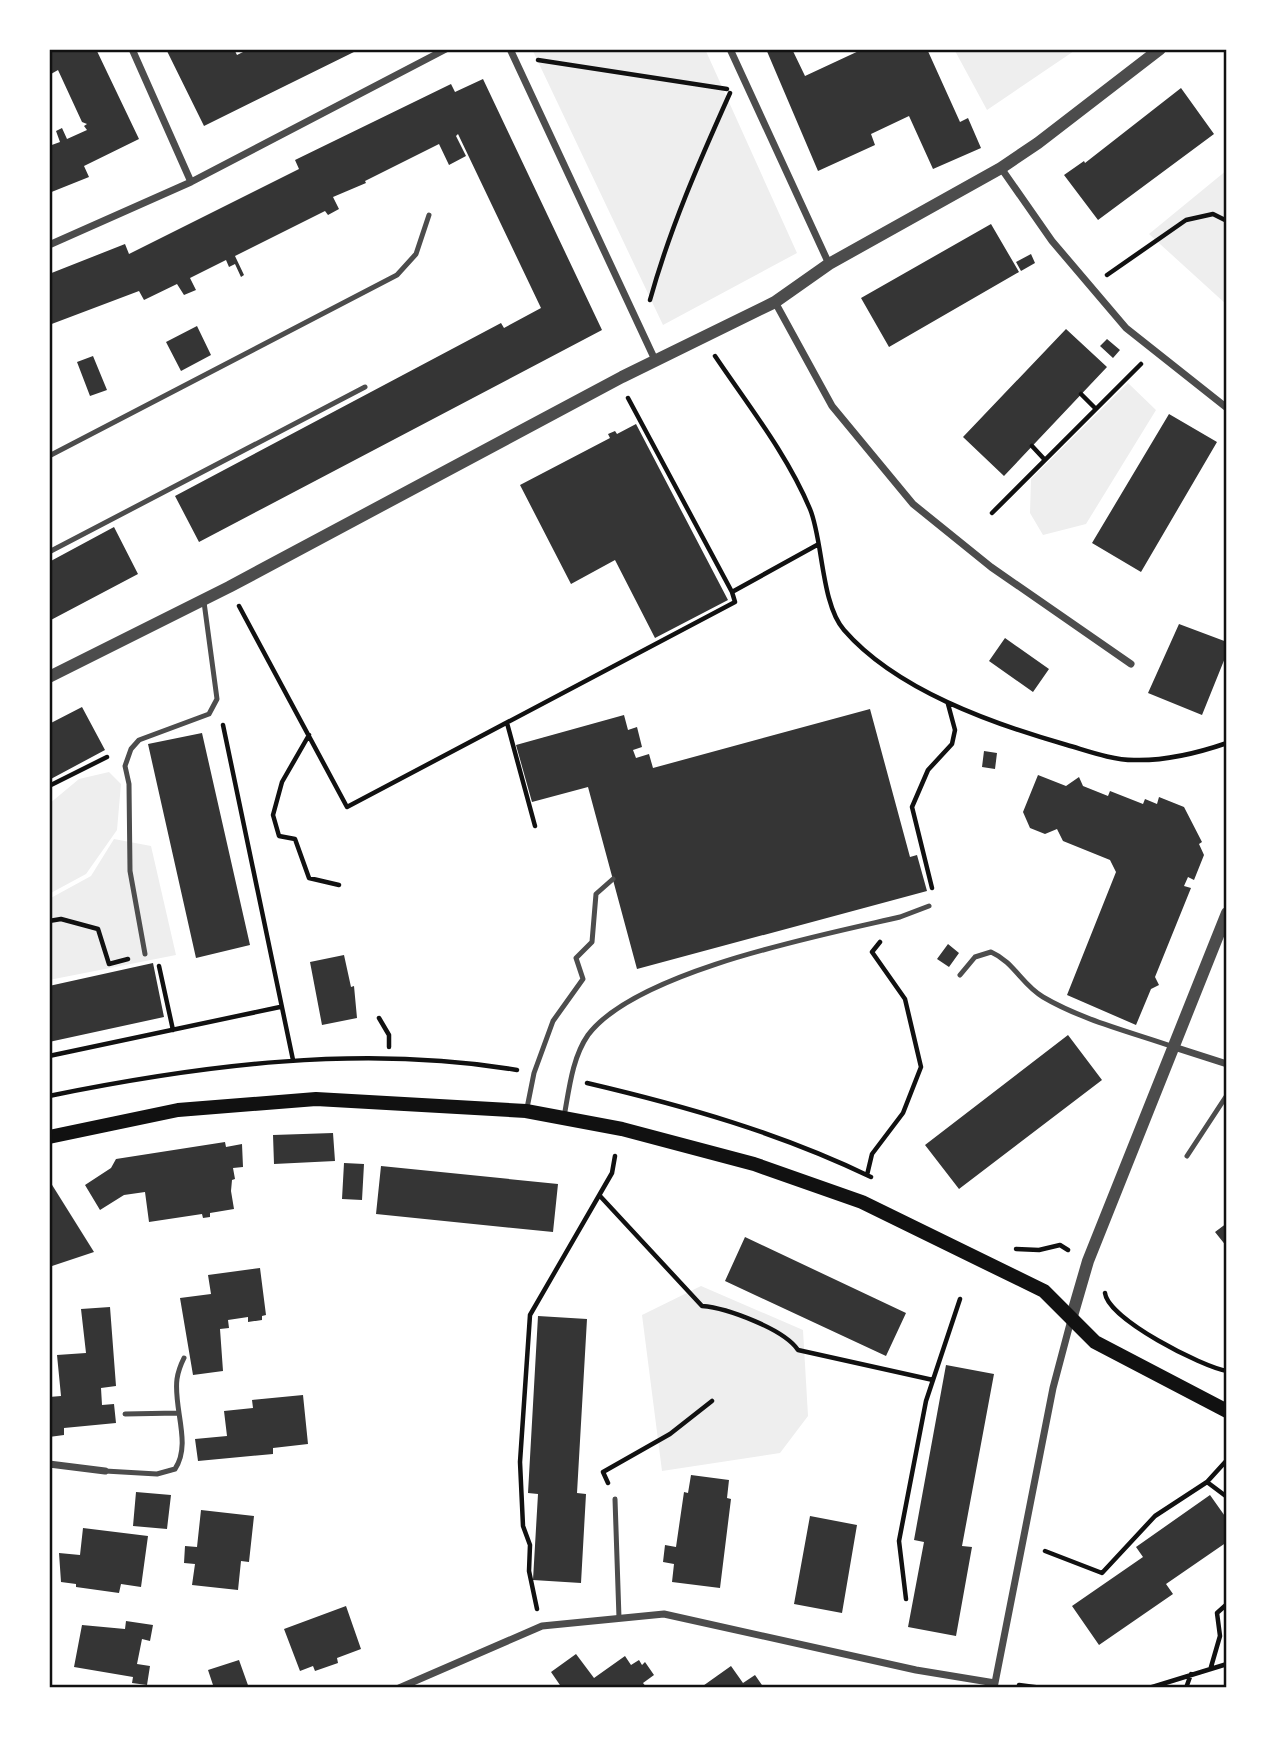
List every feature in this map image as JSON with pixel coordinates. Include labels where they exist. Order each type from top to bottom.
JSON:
[{"type":"main road","points":[[49,1137],[178,1110],[316,1099],[526,1111],[564,1117],[754,1164],[862,1202],[1044,1291],[1072,1316],[1095,1342],[1227,1411]]},
{"type":"street","points":[[132,49],[191,182]]},
{"type":"street","points":[[49,245],[191,182],[446,49]]},
{"type":"street","points":[[730,49],[829,264]]},
{"type":"street","points":[[49,677],[229,587],[622,377],[775,302],[829,264],[1001,168],[1038,143],[1160,49]]},
{"type":"street","points":[[511,52],[656,362]]},
{"type":"street","points":[[1001,168],[1089,288],[1126,328],[1227,408]]},
{"type":"street","points":[[775,302],[832,406],[913,504],[991,567],[1131,664]]},
{"type":"street","points":[[399,1688],[542,1626],[664,1614],[995,1686],[1053,1388],[1088,1261],[1227,913]]},
{"type":"street","points":[[1174,1047],[1227,1064]]},
{"type":"street","points":[[49,1464],[105,1471]]},
{"type":"lane","points":[[49,456],[397,275],[416,254],[429,215]]},
{"type":"lane","points":[[49,552],[365,387]]},
{"type":"lane","points":[[145,954],[130,871],[129,784],[125,765],[131,749],[139,740],[209,714],[217,699],[203,599]]},
{"type":"lane","points":[[526,1111],[534,1073],[553,1021],[583,979],[576,958],[592,942],[596,894],[613,878]]},
{"type":"lane","points":[[564,1117],[581,1048],[600,1022],[624,1004],[656,986],[717,965],[900,917],[929,906]]},
{"type":"lane","points":[[960,975],[975,957],[991,951],[1005,958],[1034,990],[1055,1004],[1174,1047]]},
{"type":"lane","points":[[1187,1156],[1227,1095]]},
{"type":"lane","points":[[105,1471],[157,1474],[175,1469],[184,1450],[178,1413],[177,1377],[184,1358]]},
{"type":"lane","points":[[125,1414],[178,1413]]},
{"type":"lane","points":[[615,1499],[619,1618]]},
{"type":"path","points":[[511,52],[561,65],[731,89],[746,82]]},
{"type":"path","points":[[641,332],[663,251],[731,89]]},
{"type":"path","points":[[1089,288],[1186,220],[1213,214],[1227,221]]},
{"type":"path","points":[[713,332],[713,353],[791,470],[811,511],[830,598],[842,629],[888,667],[948,704],[1030,734],[1133,760],[1198,753],[1227,743]]},
{"type":"path","points":[[992,513],[1154,351]]},
{"type":"path","points":[[1081,394],[1096,409]]},
{"type":"path","points":[[229,587],[347,807],[735,603],[732,592],[627,397]]},
{"type":"path","points":[[1032,446],[1045,460]]},
{"type":"path","points":[[732,592],[817,545]]},
{"type":"path","points":[[217,699],[293,1060]]},
{"type":"path","points":[[929,906],[933,886],[912,807],[928,770],[952,744],[955,730],[948,704]]},
{"type":"path","points":[[507,723],[535,826]]},
{"type":"path","points":[[309,735],[282,782],[273,815],[279,836],[295,839],[309,878],[339,885]]},
{"type":"path","points":[[49,786],[98,760],[131,749]]},
{"type":"path","points":[[867,1175],[872,1154],[903,1113],[920,1067],[905,999],[873,951],[900,917]]},
{"type":"path","points":[[49,1056],[280,1007]]},
{"type":"path","points":[[379,1018],[389,1035],[388,1047]]},
{"type":"path","points":[[49,1096],[138,1078],[293,1060],[407,1061],[534,1073]]},
{"type":"path","points":[[542,1626],[529,1571],[530,1545],[523,1526],[520,1462],[530,1315],[600,1196],[612,1173],[615,1156]]},
{"type":"path","points":[[600,1196],[702,1306],[719,1307],[790,1338],[798,1350],[933,1380]]},
{"type":"path","points":[[1009,1245],[1020,1250],[1039,1250],[1060,1245]]},
{"type":"path","points":[[1106,1286],[1105,1297],[1114,1310],[1164,1344],[1213,1369],[1227,1371]]},
{"type":"path","points":[[906,1600],[899,1541],[933,1380],[960,1299]]},
{"type":"path","points":[[615,1499],[603,1472],[670,1434],[712,1401]]},
{"type":"path","points":[[1045,1551],[1102,1573],[1155,1516],[1207,1482],[1227,1460]]},
{"type":"path","points":[[1207,1482],[1227,1497]]},
{"type":"path","points":[[1211,1668],[1220,1636],[1217,1613],[1227,1604]]},
{"type":"path","points":[[1149,1688],[1227,1664]]},
{"type":"path","points":[[1186,1688],[1191,1674]]},
{"type":"path","points":[[1019,1685],[1042,1688]]},
{"type":"shaded area","points":[[532,49],[705,49],[797,253],[663,325]]},
{"type":"shaded area","points":[[954,49],[1077,49],[987,110]]},
{"type":"shaded area","points":[[1227,170],[1227,305],[1149,234]]},
{"type":"shaded area","points":[[1128,383],[1156,410],[1086,524],[1043,535],[1030,513],[1031,479]]},
{"type":"shaded area","points":[[109,772],[121,784],[117,830],[86,874],[49,894],[49,804],[79,779]]},
{"type":"shaded area","points":[[114,839],[151,846],[176,955],[49,980],[49,899],[91,876]]},
{"type":"shaded area","points":[[701,1286],[803,1330],[808,1416],[780,1453],[662,1471],[642,1315]]},
{"type":"building","points":[[49,49],[96,49],[139,139],[84,166],[89,177],[49,193],[49,146],[60,142],[56,131],[62,128],[67,139],[87,130],[84,126],[87,124],[82,122],[58,70],[51,74],[49,71]]},
{"type":"building","points":[[166,49],[234,49],[237,55],[249,49],[360,49],[204,126]]},
{"type":"building","points":[[766,49],[792,49],[805,76],[863,49],[927,49],[960,122],[968,118],[981,148],[933,169],[909,116],[871,134],[875,145],[818,171]]},
{"type":"building","points":[[483,79],[602,330],[199,542],[175,496],[501,323],[504,328],[541,308],[458,134],[456,136],[466,156],[449,165],[439,144],[365,181],[366,183],[333,197],[339,209],[328,215],[325,211],[235,256],[244,275],[241,277],[235,264],[229,267],[226,260],[190,278],[196,290],[184,295],[177,284],[144,300],[139,291],[49,325],[49,274],[125,244],[129,254],[299,169],[295,160],[451,84],[455,92]]},
{"type":"building","points":[[1181,88],[1214,134],[1098,220],[1064,175],[1084,161],[1085,163]]},
{"type":"building","points":[[991,224],[1019,272],[889,347],[861,298]]},
{"type":"building","points":[[1031,254],[1035,263],[1021,271],[1016,262]]},
{"type":"building","points":[[197,326],[211,355],[181,371],[166,342]]},
{"type":"building","points":[[1066,329],[1107,367],[1004,476],[963,437]]},
{"type":"building","points":[[1107,339],[1120,350],[1113,358],[1100,346]]},
{"type":"building","points":[[93,356],[107,390],[90,396],[77,362]]},
{"type":"building","points":[[1169,414],[1217,442],[1141,572],[1092,543]]},
{"type":"building","points":[[636,424],[728,600],[655,638],[615,560],[571,584],[520,485],[610,438],[608,434],[615,431],[617,434]]},
{"type":"building","points":[[114,527],[138,574],[49,621],[49,562]]},
{"type":"building","points":[[1179,624],[1227,642],[1227,653],[1202,715],[1148,693]]},
{"type":"building","points":[[1005,638],[1049,669],[1033,692],[989,661]]},
{"type":"building","points":[[82,707],[105,750],[49,780],[49,724]]},
{"type":"building","points":[[870,709],[910,857],[917,855],[927,891],[637,969],[588,787],[532,802],[516,745],[624,715],[628,730],[637,727],[642,747],[633,750],[636,758],[649,754],[653,768]]},
{"type":"building","points":[[202,733],[250,945],[196,958],[148,744]]},
{"type":"building","points":[[984,751],[997,753],[995,769],[982,767]]},
{"type":"building","points":[[1038,775],[1066,786],[1079,777],[1083,786],[1108,796],[1110,791],[1143,804],[1145,799],[1157,804],[1159,797],[1184,807],[1202,842],[1199,844],[1204,855],[1194,880],[1188,877],[1184,886],[1191,888],[1155,977],[1159,985],[1151,989],[1136,1025],[1067,995],[1116,872],[1110,860],[1063,841],[1057,829],[1045,834],[1030,828],[1023,812]]},
{"type":"building","points":[[948,944],[959,953],[949,967],[937,959]]},
{"type":"building","points":[[344,955],[351,987],[354,986],[357,1018],[322,1025],[310,962]]},
{"type":"building","points":[[153,963],[164,1017],[49,1042],[49,986]]},
{"type":"building","points":[[1068,1035],[1102,1080],[959,1189],[925,1145]]},
{"type":"building","points":[[333,1133],[335,1161],[274,1164],[273,1135]]},
{"type":"building","points":[[225,1142],[226,1147],[242,1144],[243,1167],[233,1168],[235,1179],[232,1180],[231,1191],[234,1209],[210,1213],[210,1217],[203,1218],[202,1214],[149,1222],[145,1192],[124,1195],[100,1210],[85,1185],[111,1168],[116,1159]]},
{"type":"building","points":[[344,1163],[364,1164],[362,1200],[342,1199]]},
{"type":"building","points":[[381,1166],[558,1184],[553,1232],[376,1214]]},
{"type":"building","points":[[49,1180],[94,1252],[49,1267]]},
{"type":"building","points":[[1227,1223],[1227,1247],[1215,1232]]},
{"type":"building","points":[[745,1237],[906,1313],[886,1356],[725,1281]]},
{"type":"building","points":[[260,1268],[266,1315],[262,1316],[262,1320],[248,1322],[248,1317],[228,1320],[229,1328],[220,1329],[223,1371],[193,1375],[180,1298],[211,1294],[208,1275]]},
{"type":"building","points":[[110,1307],[116,1386],[101,1388],[102,1405],[114,1404],[116,1423],[64,1428],[64,1435],[49,1437],[49,1397],[61,1396],[57,1355],[86,1353],[81,1309]]},
{"type":"building","points":[[538,1316],[587,1319],[577,1493],[586,1494],[581,1583],[533,1580],[538,1494],[528,1493]]},
{"type":"building","points":[[946,1365],[994,1374],[962,1546],[972,1547],[956,1636],[908,1627],[924,1542],[914,1540]]},
{"type":"building","points":[[303,1395],[308,1444],[273,1448],[273,1454],[198,1461],[195,1439],[227,1436],[224,1411],[253,1408],[252,1400]]},
{"type":"building","points":[[691,1475],[729,1480],[727,1498],[731,1499],[720,1588],[672,1582],[674,1564],[663,1562],[665,1545],[676,1547],[684,1492],[688,1493]]},
{"type":"building","points":[[136,1492],[171,1495],[167,1529],[133,1526]]},
{"type":"building","points":[[1210,1495],[1227,1519],[1227,1542],[1166,1584],[1173,1594],[1099,1645],[1072,1606],[1143,1557],[1136,1547]]},
{"type":"building","points":[[201,1510],[254,1516],[249,1562],[241,1561],[238,1590],[192,1585],[195,1564],[184,1563],[185,1546],[197,1547]]},
{"type":"building","points":[[810,1516],[857,1525],[842,1613],[794,1604]]},
{"type":"building","points":[[83,1528],[148,1536],[141,1587],[121,1584],[119,1593],[76,1587],[76,1584],[61,1582],[59,1553],[80,1555]]},
{"type":"building","points":[[346,1606],[361,1649],[337,1658],[338,1663],[315,1671],[313,1666],[300,1671],[284,1629]]},
{"type":"building","points":[[126,1621],[153,1625],[150,1641],[142,1639],[137,1664],[150,1666],[147,1685],[132,1683],[133,1677],[74,1667],[82,1625],[125,1629]]},
{"type":"building","points":[[576,1654],[594,1678],[625,1656],[631,1665],[639,1660],[642,1665],[645,1662],[654,1675],[643,1683],[647,1688],[562,1688],[551,1672]]},
{"type":"building","points":[[239,1660],[249,1688],[214,1688],[208,1670]]},
{"type":"building","points":[[731,1666],[743,1683],[755,1675],[764,1688],[700,1688]]}]
